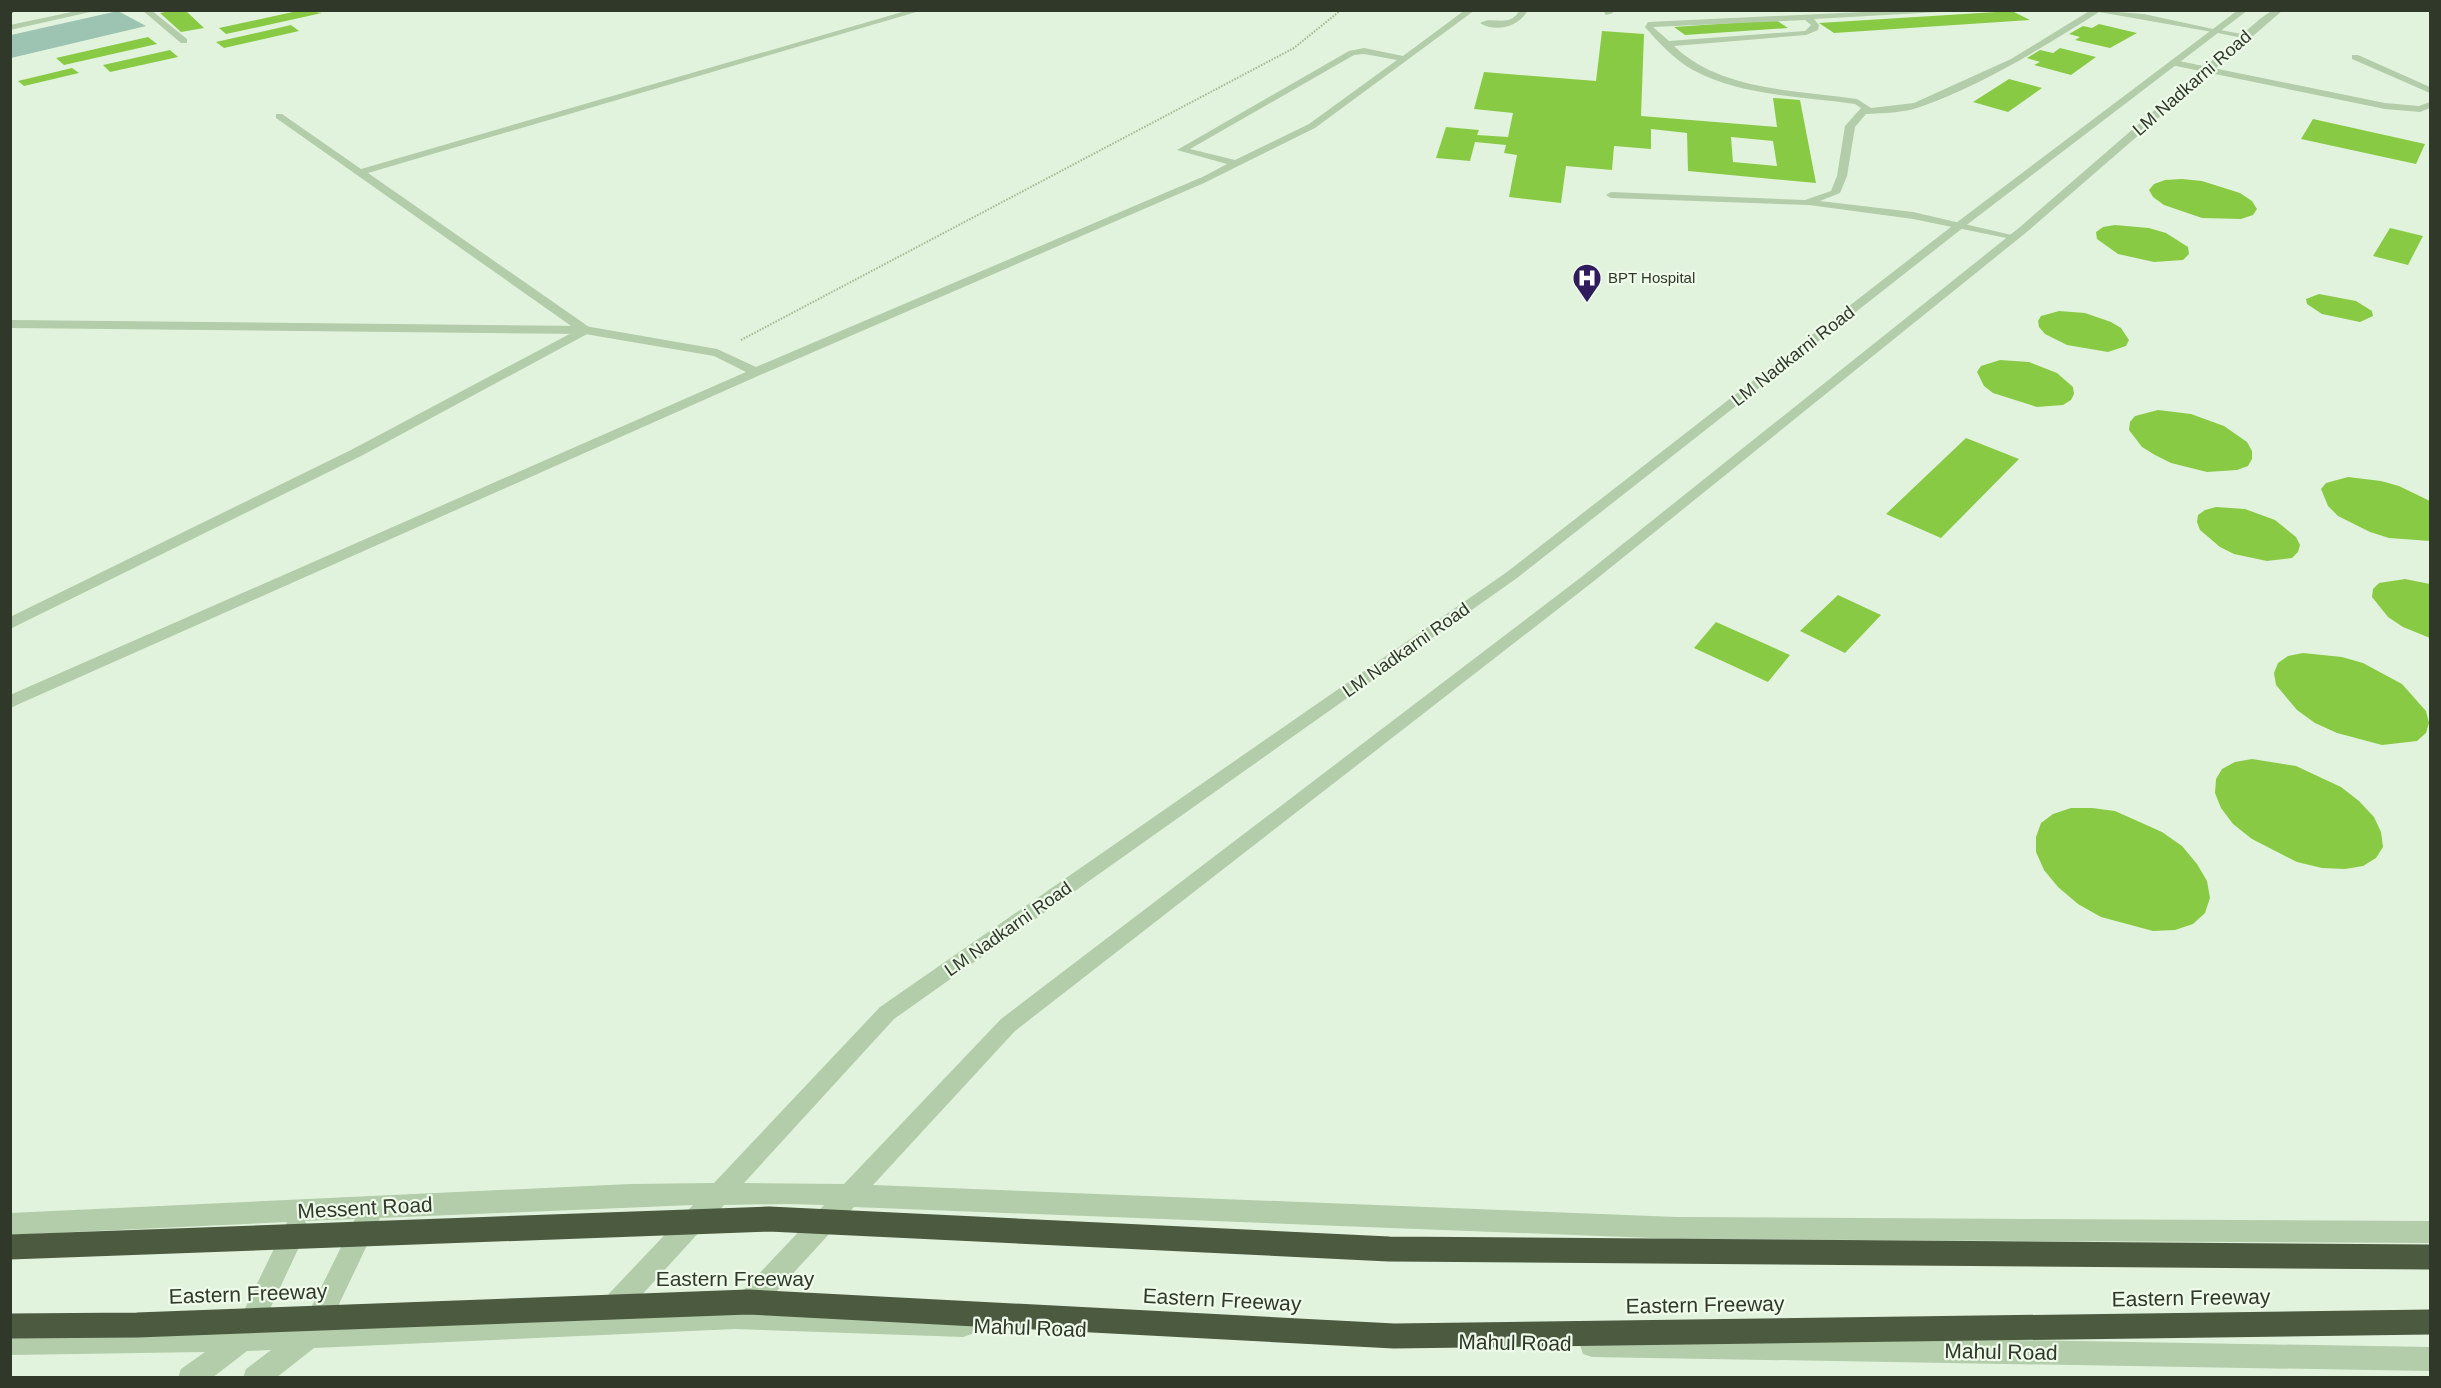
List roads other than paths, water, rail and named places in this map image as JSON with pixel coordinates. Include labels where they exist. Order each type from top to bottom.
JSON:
[{"type":"highway","points":[[10,1247],[769,1219],[1389,1249],[2430,1257]]},
{"type":"highway","name":"Eastern Freeway","points":[[10,1326],[137,1325],[748,1302],[1394,1336],[2430,1322]]},
{"type":"street","points":[[10,28],[95,10]]},
{"type":"street","points":[[146,10],[184,41]]},
{"type":"street","points":[[362,172],[919,10]]},
{"type":"street","points":[[10,702],[756,372],[1200,181],[1312,126],[1471,10]]},
{"type":"street","points":[[1461,19],[1512,24],[1521,17],[1524,10]]},
{"type":"street","points":[[1806,203],[1835,193],[1842,176],[1850,126],[1867,107],[1857,102],[1732,81],[1711,74],[1694,67],[1666,44],[1649,27],[1651,24],[1971,10]]},
{"type":"street","points":[[1865,111],[1900,109],[1917,105],[2014,61],[2097,10],[2144,16],[2247,37]]},
{"type":"street","name":"LM Nadkarni Road","points":[[601,1321],[887,1013],[1512,575],[1962,224],[2218,32],[2244,10]]},
{"type":"street","name":"LM Nadkarni Road","points":[[735,1317],[1008,1025],[1589,578],[2012,238],[2278,10]]},
{"type":"street","points":[[1666,44],[1806,33],[1814,30],[1815,25],[1806,16]]},
{"type":"street","points":[[1235,163],[1182,150],[1352,53],[1364,51],[1405,59]]},
{"type":"street","points":[[2355,57],[2430,90]]},
{"type":"street","points":[[2174,63],[2385,106],[2420,109],[2430,105]]},
{"type":"street","points":[[279,116],[585,330]]},
{"type":"street","points":[[1611,195],[1806,203],[1886,209],[1962,224],[2012,238]]},
{"type":"street","points":[[10,324],[585,330],[717,352],[756,372]]},
{"type":"street","points":[[10,624],[356,453],[585,330]]},
{"type":"street","points":[[719,1194],[850,1195],[1677,1228],[2430,1232]]},
{"type":"street","name":"Messent Road","points":[[10,1224],[719,1194]]},
{"type":"street","points":[[255,1377],[311,1335],[373,1208]]},
{"type":"street","points":[[190,1377],[243,1339],[304,1211]]},
{"type":"street","name":"Mahul Road","points":[[601,1321],[735,1317],[1485,1343],[2430,1359]]},
{"type":"street","points":[[10,1343],[243,1339],[601,1321]]},
{"type":"place","name":"BPT Hospital","points":[[1587,304]]}]
